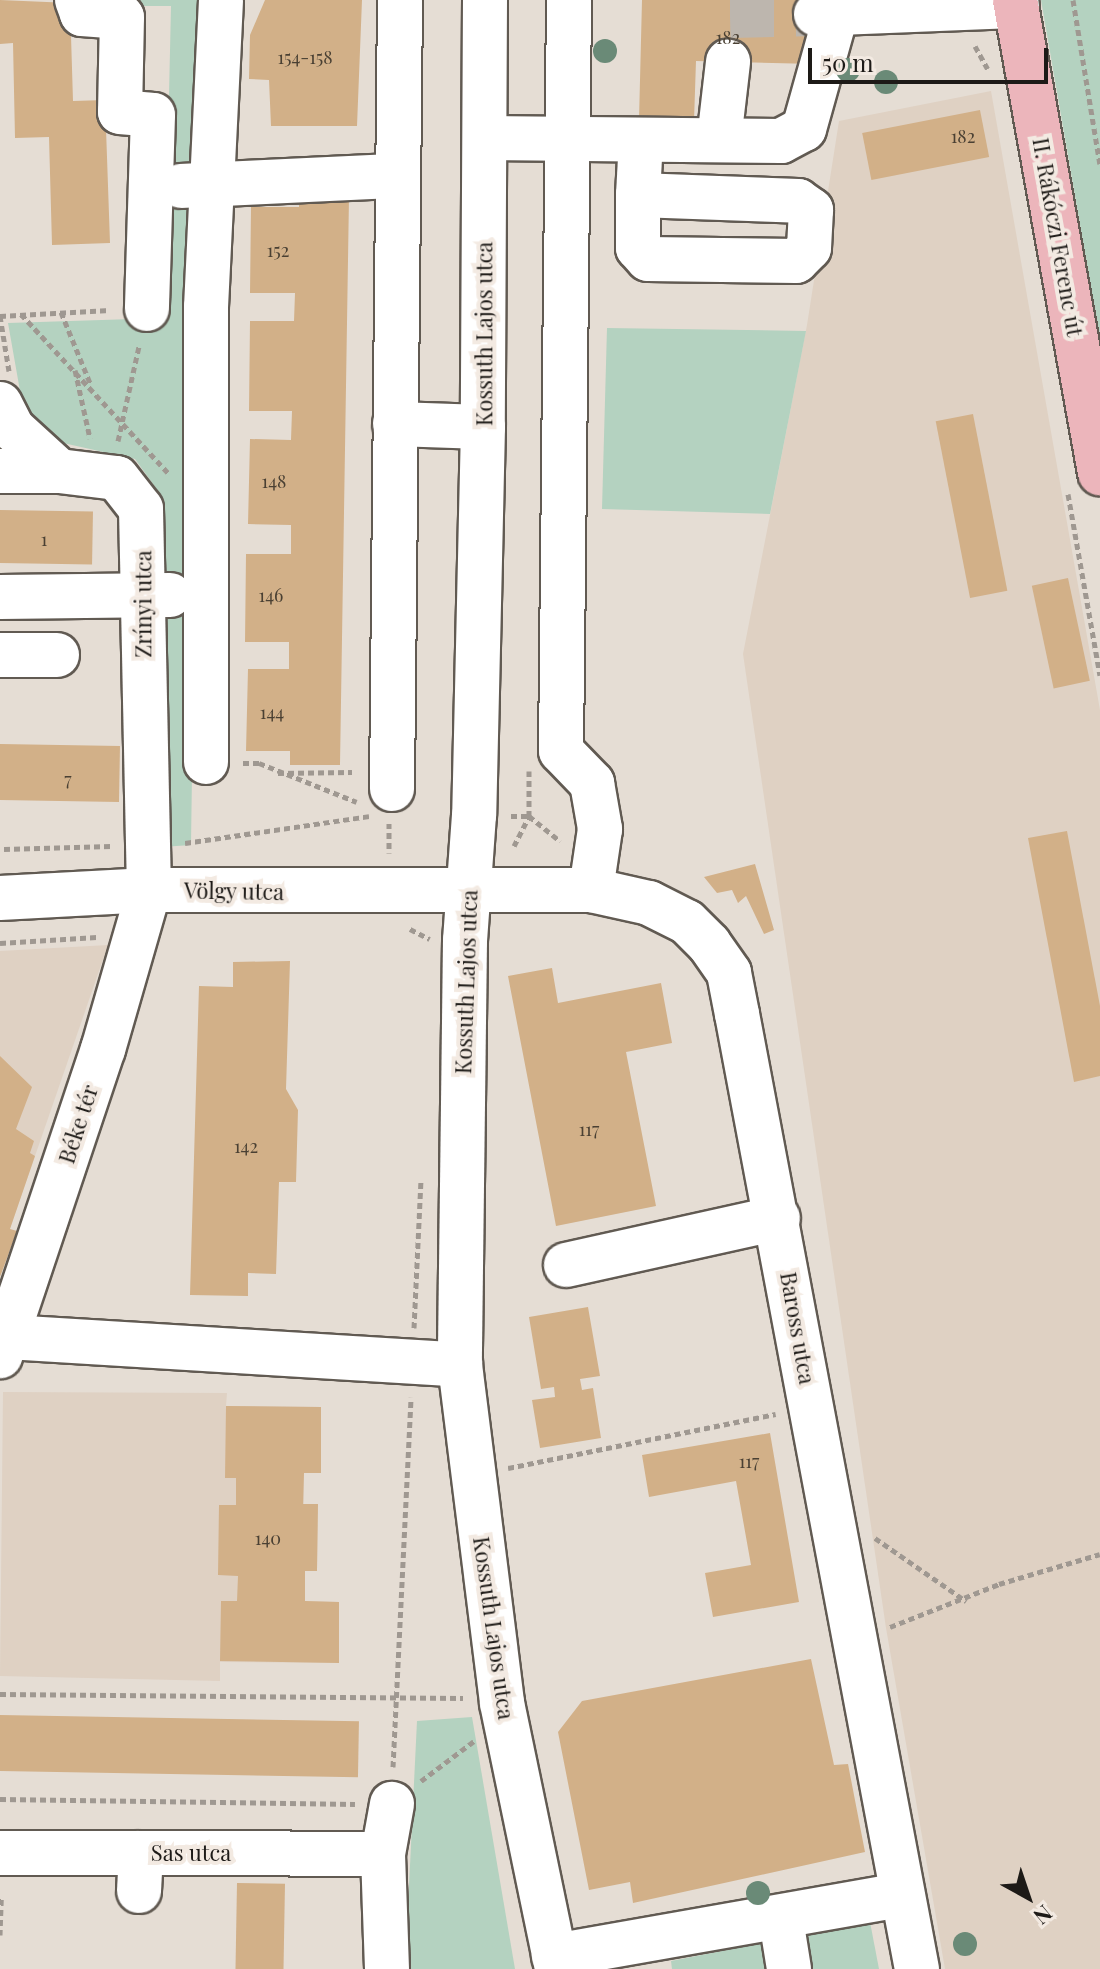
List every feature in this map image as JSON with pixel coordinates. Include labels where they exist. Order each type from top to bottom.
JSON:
[{"type":"main road","name":"II. Rákóczi Ferenc út","points":[[1016,3],[1100,473]]},
{"type":"street","points":[[77,0],[82,14],[122,17],[120,112],[153,115],[147,309]]},
{"type":"street","points":[[206,762],[205,596],[211,186],[221,0]]},
{"type":"street","points":[[375,802],[395,424],[400,0]]},
{"type":"street","name":"Kossuth Lajos utca","points":[[485,0],[483,427],[468,894],[460,1365],[502,1703],[556,1963],[628,1956],[781,1919],[901,1895]]},
{"type":"street","points":[[569,0],[570,139],[561,751],[592,783],[600,829],[591,890]]},
{"type":"street","points":[[485,138],[781,141],[804,129],[831,9],[1016,3]]},
{"type":"street","points":[[719,140],[728,62]]},
{"type":"street","points":[[638,195],[798,201],[811,210],[809,248],[796,261],[648,259],[638,248],[638,195],[641,140]]},
{"type":"street","points":[[151,186],[211,186],[397,176]]},
{"type":"street","points":[[5,391],[13,429],[59,471]]},
{"type":"street","points":[[395,424],[483,427]]},
{"type":"street","points":[[0,471],[110,467]]},
{"type":"street","name":"Zrínyi utca","points":[[110,467],[141,509],[149,890]]},
{"type":"street","points":[[0,597],[205,596]]},
{"type":"street","points":[[0,655],[57,655]]},
{"type":"street","name":"Völgy utca","points":[[0,898],[149,890],[468,894]]},
{"type":"street","name":"Béke tér","points":[[4,1346],[149,890]]},
{"type":"street","name":"Baross utca","points":[[468,894],[591,890],[649,903],[687,922],[729,973],[726,1016],[778,1218],[852,1633],[917,1969]]},
{"type":"street","points":[[566,1265],[778,1218]]},
{"type":"street","points":[[4,1346],[460,1365]]},
{"type":"street","points":[[387,1969],[383,1854],[392,1804]]},
{"type":"street","name":"Sas utca","points":[[0,1853],[140,1872],[383,1854]]},
{"type":"street","points":[[781,1919],[789,1969],[826,1969]]},
{"type":"path","points":[[1073,0],[1100,164]]},
{"type":"path","points":[[5,391],[0,316],[147,309],[125,421],[110,467],[95,458],[74,369]]},
{"type":"path","points":[[61,312],[93,388]]},
{"type":"path","points":[[20,313],[125,421],[206,518]]},
{"type":"path","points":[[352,772],[273,773],[375,802]]},
{"type":"path","points":[[4,849],[208,841],[375,802]]},
{"type":"path","points":[[514,846],[529,816]]},
{"type":"path","points":[[499,1470],[789,1412]]},
{"type":"path","points":[[852,1633],[886,1628],[999,1584],[1100,1554]]},
{"type":"path","points":[[0,1694],[474,1696]]},
{"type":"path","points":[[0,1799],[392,1804],[477,1739]]},
{"type":"path","points":[[0,1935],[1,1897]]},
{"type":"shaded area","points":[[991,91],[1100,710],[1100,1969],[945,1969],[886,1628],[743,654],[807,325],[839,121]]},
{"type":"shaded area","points":[[108,945],[35,1156],[0,1257],[0,951]]},
{"type":"shaded area","points":[[3,1392],[227,1393],[226,1406],[321,1407],[321,1473],[304,1473],[304,1504],[318,1504],[317,1571],[305,1571],[305,1601],[339,1602],[339,1663],[220,1662],[220,1681],[0,1676]]},
{"type":"green space","points":[[118,0],[203,0],[191,845],[162,847],[158,491],[135,459],[54,441],[23,408],[8,323],[164,318],[171,6],[118,6]]},
{"type":"green space","points":[[1041,0],[1100,0],[1100,340]]},
{"type":"green space","points":[[607,328],[806,331],[770,514],[602,509]]},
{"type":"green space","points":[[472,1717],[515,1969],[405,1969],[417,1721]]},
{"type":"green space","points":[[870,1922],[879,1969],[672,1969],[671,1961]]},
{"type":"building","points":[[0,0],[70,3],[73,101],[105,100],[110,243],[52,245],[49,137],[15,138],[13,43],[0,44]]},
{"type":"building","points":[[265,0],[362,0],[357,126],[271,126],[269,80],[249,79],[250,35]]},
{"type":"building","points":[[642,0],[816,0],[814,64],[696,61],[694,121],[639,120]]},
{"type":"building","points":[[980,110],[989,157],[871,180],[862,133]]},
{"type":"building","points":[[299,197],[349,197],[340,765],[290,765],[290,751],[246,751],[248,669],[289,669],[289,642],[245,642],[246,554],[291,554],[291,525],[248,524],[250,439],[291,440],[292,411],[249,411],[250,321],[294,321],[295,293],[250,293],[251,207],[299,207]]},
{"type":"building","points":[[973,414],[1007,591],[970,598],[936,421]]},
{"type":"building","points":[[0,510],[93,512],[92,565],[0,563]]},
{"type":"building","points":[[1068,578],[1090,681],[1054,688],[1032,586]]},
{"type":"building","points":[[0,744],[120,746],[119,802],[0,800]]},
{"type":"building","points":[[1067,831],[1100,1006],[1100,1076],[1074,1082],[1028,838]]},
{"type":"building","points":[[755,864],[774,930],[764,934],[746,896],[738,903],[732,890],[717,893],[704,877]]},
{"type":"building","points":[[290,961],[286,1089],[298,1110],[296,1182],[279,1182],[276,1274],[248,1273],[248,1296],[190,1295],[199,986],[233,987],[233,962]]},
{"type":"building","points":[[552,968],[558,1003],[661,983],[672,1043],[626,1052],[656,1206],[556,1226],[508,976]]},
{"type":"building","points":[[0,1056],[32,1087],[16,1129],[34,1141],[30,1153],[35,1156],[10,1229],[17,1231],[0,1277]]},
{"type":"building","points":[[588,1307],[600,1376],[580,1379],[582,1390],[593,1388],[601,1438],[540,1448],[532,1400],[555,1397],[554,1387],[541,1389],[529,1317]]},
{"type":"building","points":[[226,1406],[321,1407],[321,1473],[304,1473],[303,1504],[318,1504],[317,1571],[305,1571],[305,1601],[339,1602],[339,1663],[220,1661],[221,1601],[237,1601],[238,1576],[218,1575],[219,1505],[236,1505],[236,1478],[225,1478]]},
{"type":"building","points":[[770,1433],[799,1602],[713,1617],[705,1573],[751,1565],[736,1481],[649,1497],[642,1455]]},
{"type":"building","points":[[811,1659],[834,1765],[848,1764],[865,1852],[633,1903],[630,1882],[589,1890],[558,1732],[582,1701]]},
{"type":"building","points":[[0,1715],[359,1721],[358,1777],[0,1771]]},
{"type":"building","points":[[237,1883],[285,1884],[284,1969],[235,1969]]},
{"type":"tunnel","points":[[730,16],[816,14]]}]
